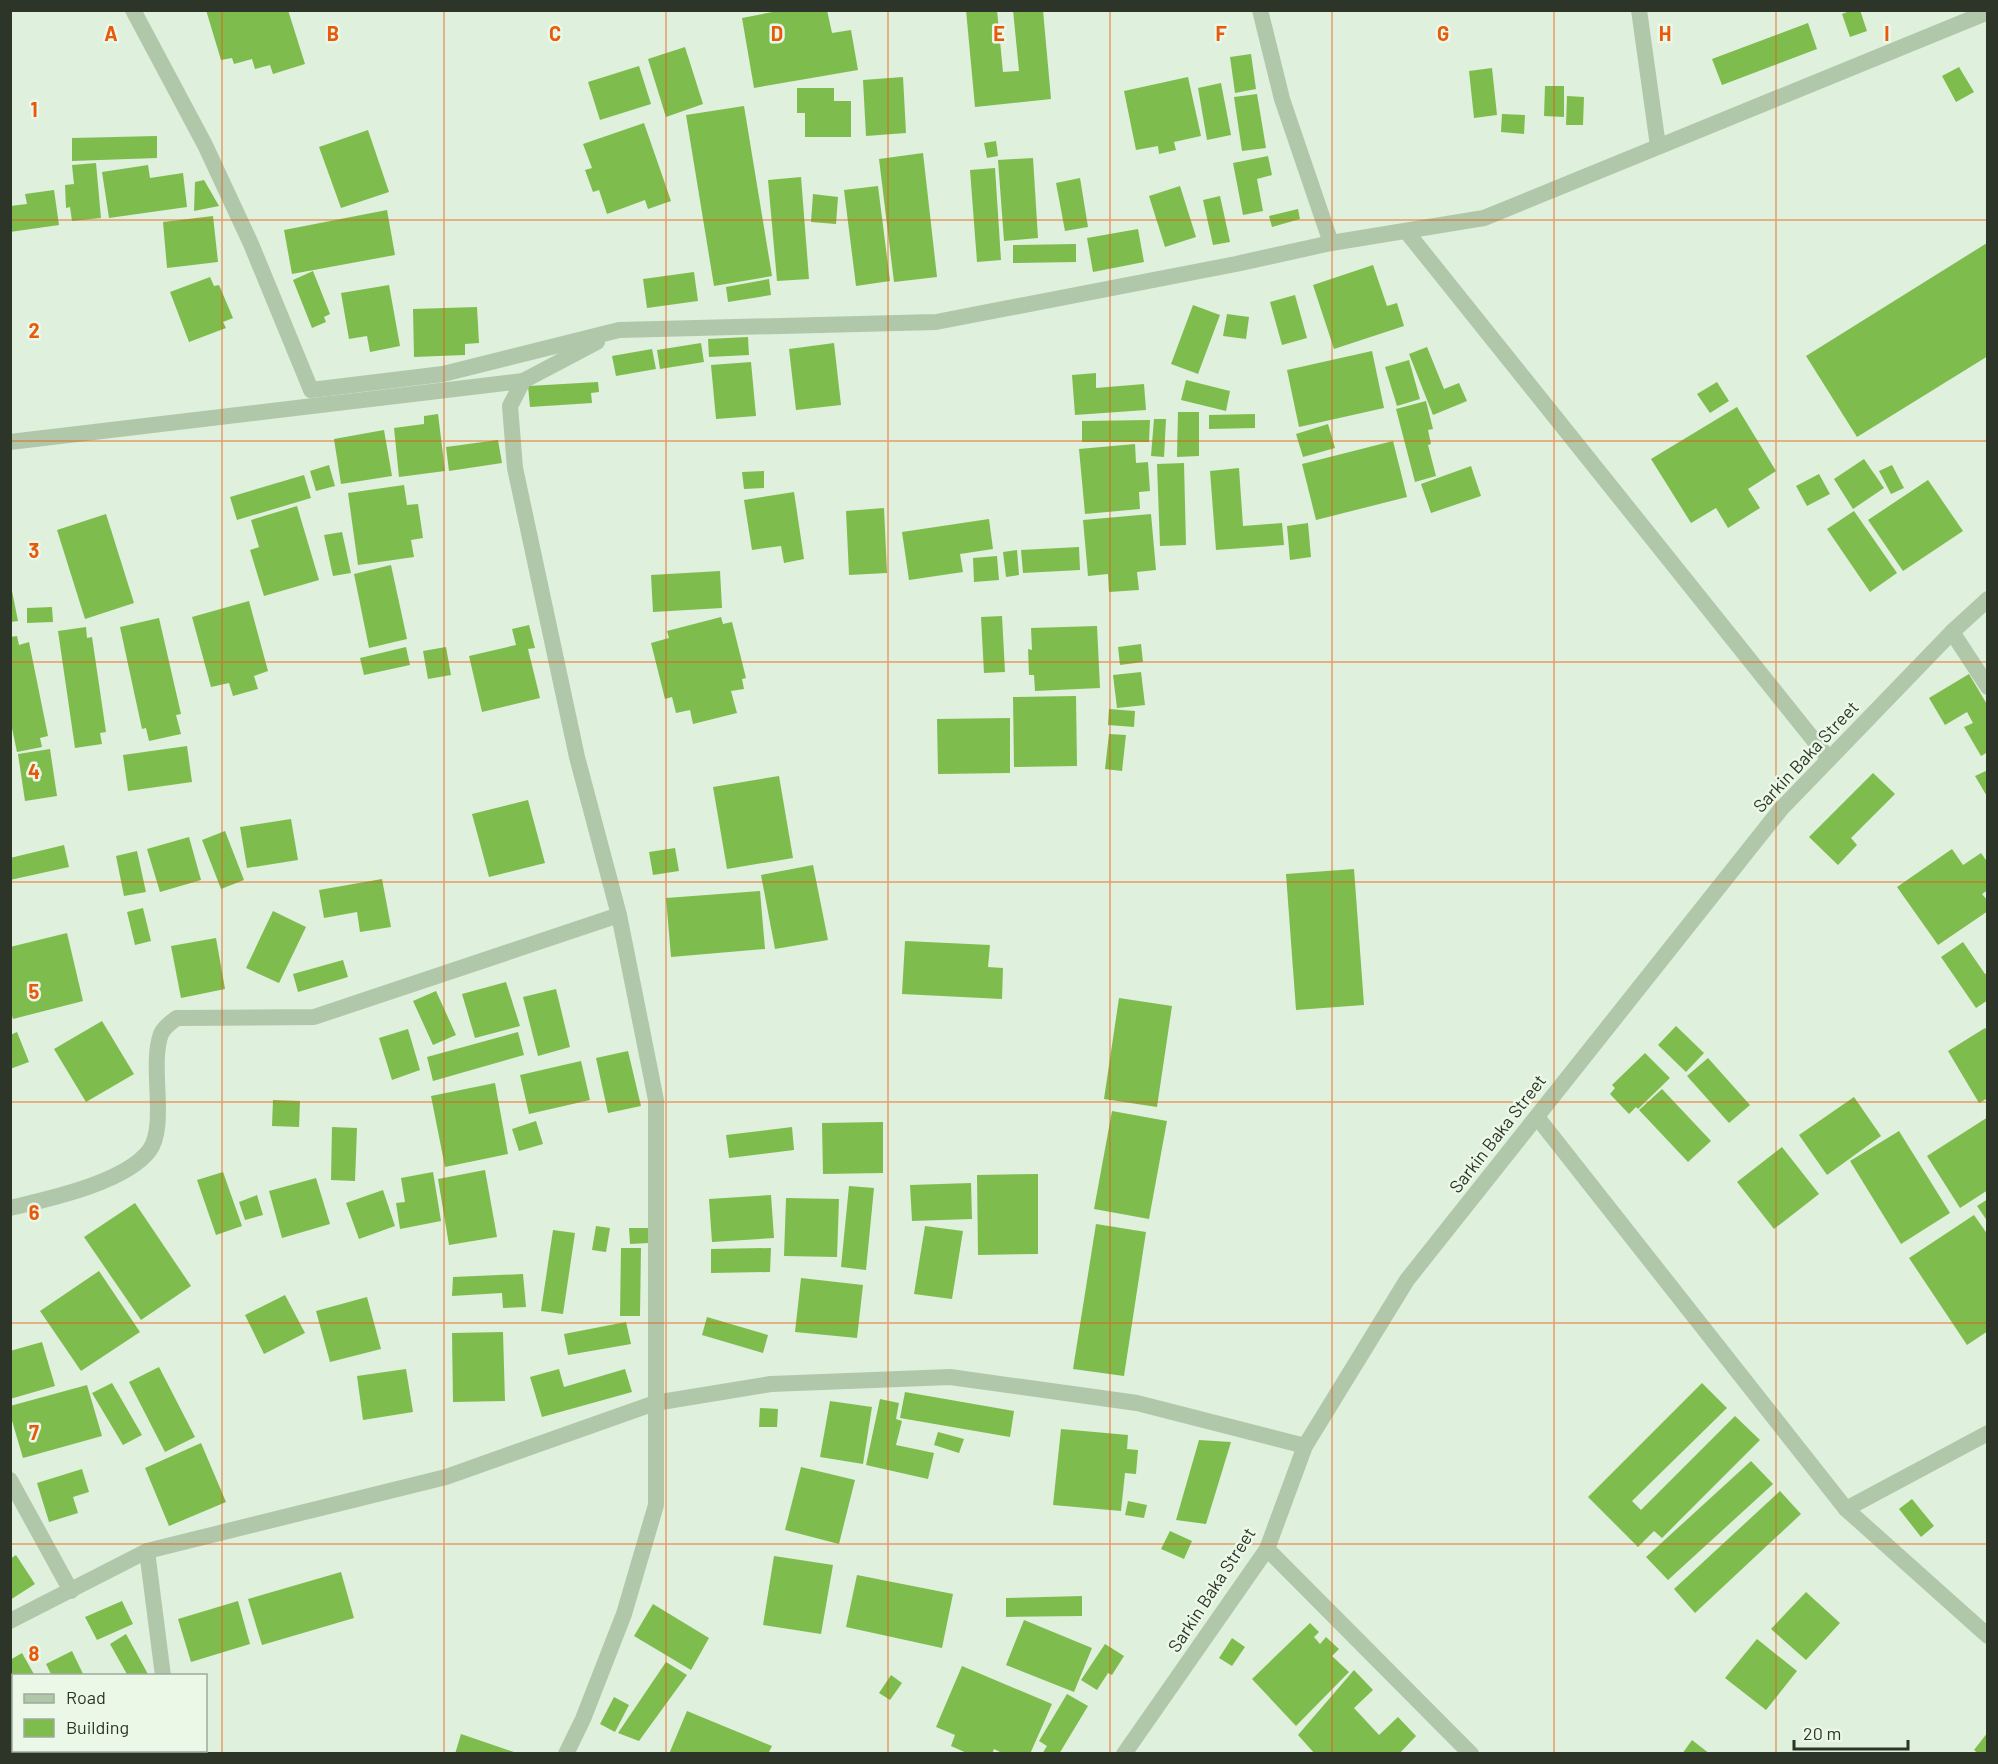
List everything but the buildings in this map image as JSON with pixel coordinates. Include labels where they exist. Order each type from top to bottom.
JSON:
[{"type":"street","points":[[133,10],[209,155],[251,244],[311,390],[443,374],[619,330],[936,322],[1236,264],[1331,243],[1484,218],[1988,12]]},
{"type":"street","points":[[1260,10],[1282,99],[1331,243]]},
{"type":"street","points":[[1639,10],[1658,146]]},
{"type":"street","points":[[1406,231],[1830,759]]},
{"type":"street","points":[[10,442],[523,381],[619,330]]},
{"type":"street","points":[[523,381],[510,406],[515,468],[577,757],[619,915],[656,1100],[656,1505],[624,1614],[583,1719],[566,1754]]},
{"type":"street","name":"Sarkin Baka Street","points":[[1124,1754],[1267,1549],[1305,1446],[1407,1280],[1781,810],[1952,632],[1988,599]]},
{"type":"street","points":[[1952,632],[1988,687]]},
{"type":"street","points":[[10,1208],[78,1192],[128,1168],[148,1152],[156,1138],[157,1063],[161,1033],[169,1023],[177,1018],[314,1017],[619,915]]},
{"type":"street","points":[[1537,1117],[1846,1509],[1988,1636]]},
{"type":"street","points":[[10,1621],[147,1551],[446,1477],[656,1403],[771,1384],[950,1377],[1137,1403],[1305,1446]]},
{"type":"street","points":[[1846,1509],[1988,1433]]},
{"type":"street","points":[[10,1480],[71,1591]]},
{"type":"street","points":[[1267,1549],[1471,1754]]},
{"type":"street","points":[[147,1551],[163,1674]]}]
